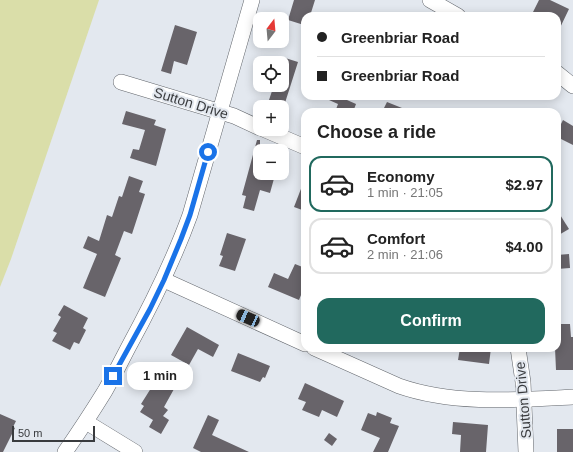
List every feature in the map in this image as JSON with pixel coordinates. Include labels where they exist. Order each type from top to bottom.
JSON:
[{"type":"street","points":[[65,452],[86,422],[150,309],[181,239],[190,215],[252,0]]},
{"type":"street","points":[[430,0],[451,12]]},
{"type":"street","points":[[561,76],[573,86]]},
{"type":"street","name":"Sutton Drive","points":[[121,82],[234,116],[253,125]]},
{"type":"street","points":[[280,136],[301,145]]},
{"type":"street","points":[[164,280],[301,342]]},
{"type":"street","points":[[323,352],[413,391],[460,398],[506,400],[573,397]]},
{"type":"street","name":"Sutton Drive","points":[[519,352],[523,382],[526,452]]},
{"type":"street","points":[[86,422],[135,452]]},
{"type":"green space","points":[[0,0],[99,0],[11,259],[0,287]]},
{"type":"building","points":[[294,0],[315,0],[311,12],[301,12],[301,24],[289,20]]},
{"type":"building","points":[[539,0],[550,0],[569,9],[561,26],[561,12],[533,12]]},
{"type":"building","points":[[175,25],[197,32],[187,65],[174,61],[171,74],[161,71]]},
{"type":"building","points":[[289,59],[298,62],[289,90]]},
{"type":"building","points":[[272,92],[288,92],[286,100],[269,100]]},
{"type":"building","points":[[329,100],[347,100],[356,104],[354,108],[336,108],[338,104]]},
{"type":"building","points":[[387,102],[402,108],[384,108]]},
{"type":"building","points":[[126,111],[156,120],[154,125],[166,129],[156,166],[130,158],[133,149],[139,150],[145,130],[122,124]]},
{"type":"building","points":[[563,120],[573,126],[573,145],[561,139],[561,124]]},
{"type":"building","points":[[257,140],[260,140],[260,144],[256,144]]},
{"type":"building","points":[[253,155],[253,180],[274,180],[270,193],[260,190],[254,211],[243,208],[246,196],[242,195]]},
{"type":"building","points":[[129,176],[143,181],[139,192],[145,194],[132,234],[124,231],[115,255],[121,258],[105,297],[83,288],[97,254],[83,248],[88,236],[99,241],[107,215],[112,217],[119,196],[122,197]]},
{"type":"building","points":[[301,189],[301,210],[294,207]]},
{"type":"building","points":[[561,216],[569,229],[561,234]]},
{"type":"building","points":[[227,233],[246,239],[235,271],[219,266],[223,256],[220,255]]},
{"type":"building","points":[[569,254],[570,268],[561,269],[561,255]]},
{"type":"building","points":[[295,264],[301,266],[301,295],[299,300],[268,287],[274,273],[288,279]]},
{"type":"building","points":[[64,305],[88,318],[83,328],[86,330],[79,344],[74,342],[70,350],[52,341],[57,333],[53,331],[61,317],[58,315]]},
{"type":"building","points":[[561,324],[570,324],[571,337],[573,337],[573,370],[556,370],[555,352],[561,352]]},
{"type":"building","points":[[187,327],[219,345],[213,357],[198,349],[189,365],[171,355]]},
{"type":"building","points":[[459,352],[490,352],[489,364],[458,360]]},
{"type":"building","points":[[238,353],[270,366],[265,378],[263,377],[260,382],[231,371]]},
{"type":"building","points":[[159,380],[174,389],[164,407],[168,410],[163,416],[169,420],[161,434],[149,427],[153,420],[140,412],[144,406],[141,404],[153,385],[155,387]]},
{"type":"building","points":[[305,383],[344,401],[337,417],[322,410],[319,417],[302,410],[306,402],[298,399]]},
{"type":"building","points":[[377,412],[392,418],[390,423],[399,426],[388,452],[373,452],[380,438],[361,430],[368,413],[376,416]]},
{"type":"building","points":[[0,414],[16,421],[13,427],[15,428],[3,452],[0,452]]},
{"type":"building","points":[[208,415],[219,420],[212,435],[249,452],[201,452],[193,448]]},
{"type":"building","points":[[453,422],[488,425],[486,452],[460,452],[461,435],[452,434]]},
{"type":"building","points":[[557,429],[573,429],[573,452],[557,452]]},
{"type":"building","points":[[329,433],[337,439],[332,446],[324,440]]},
{"type":"route","points":[[113,376],[150,309],[164,280],[190,215],[199,179],[208,152]]}]
